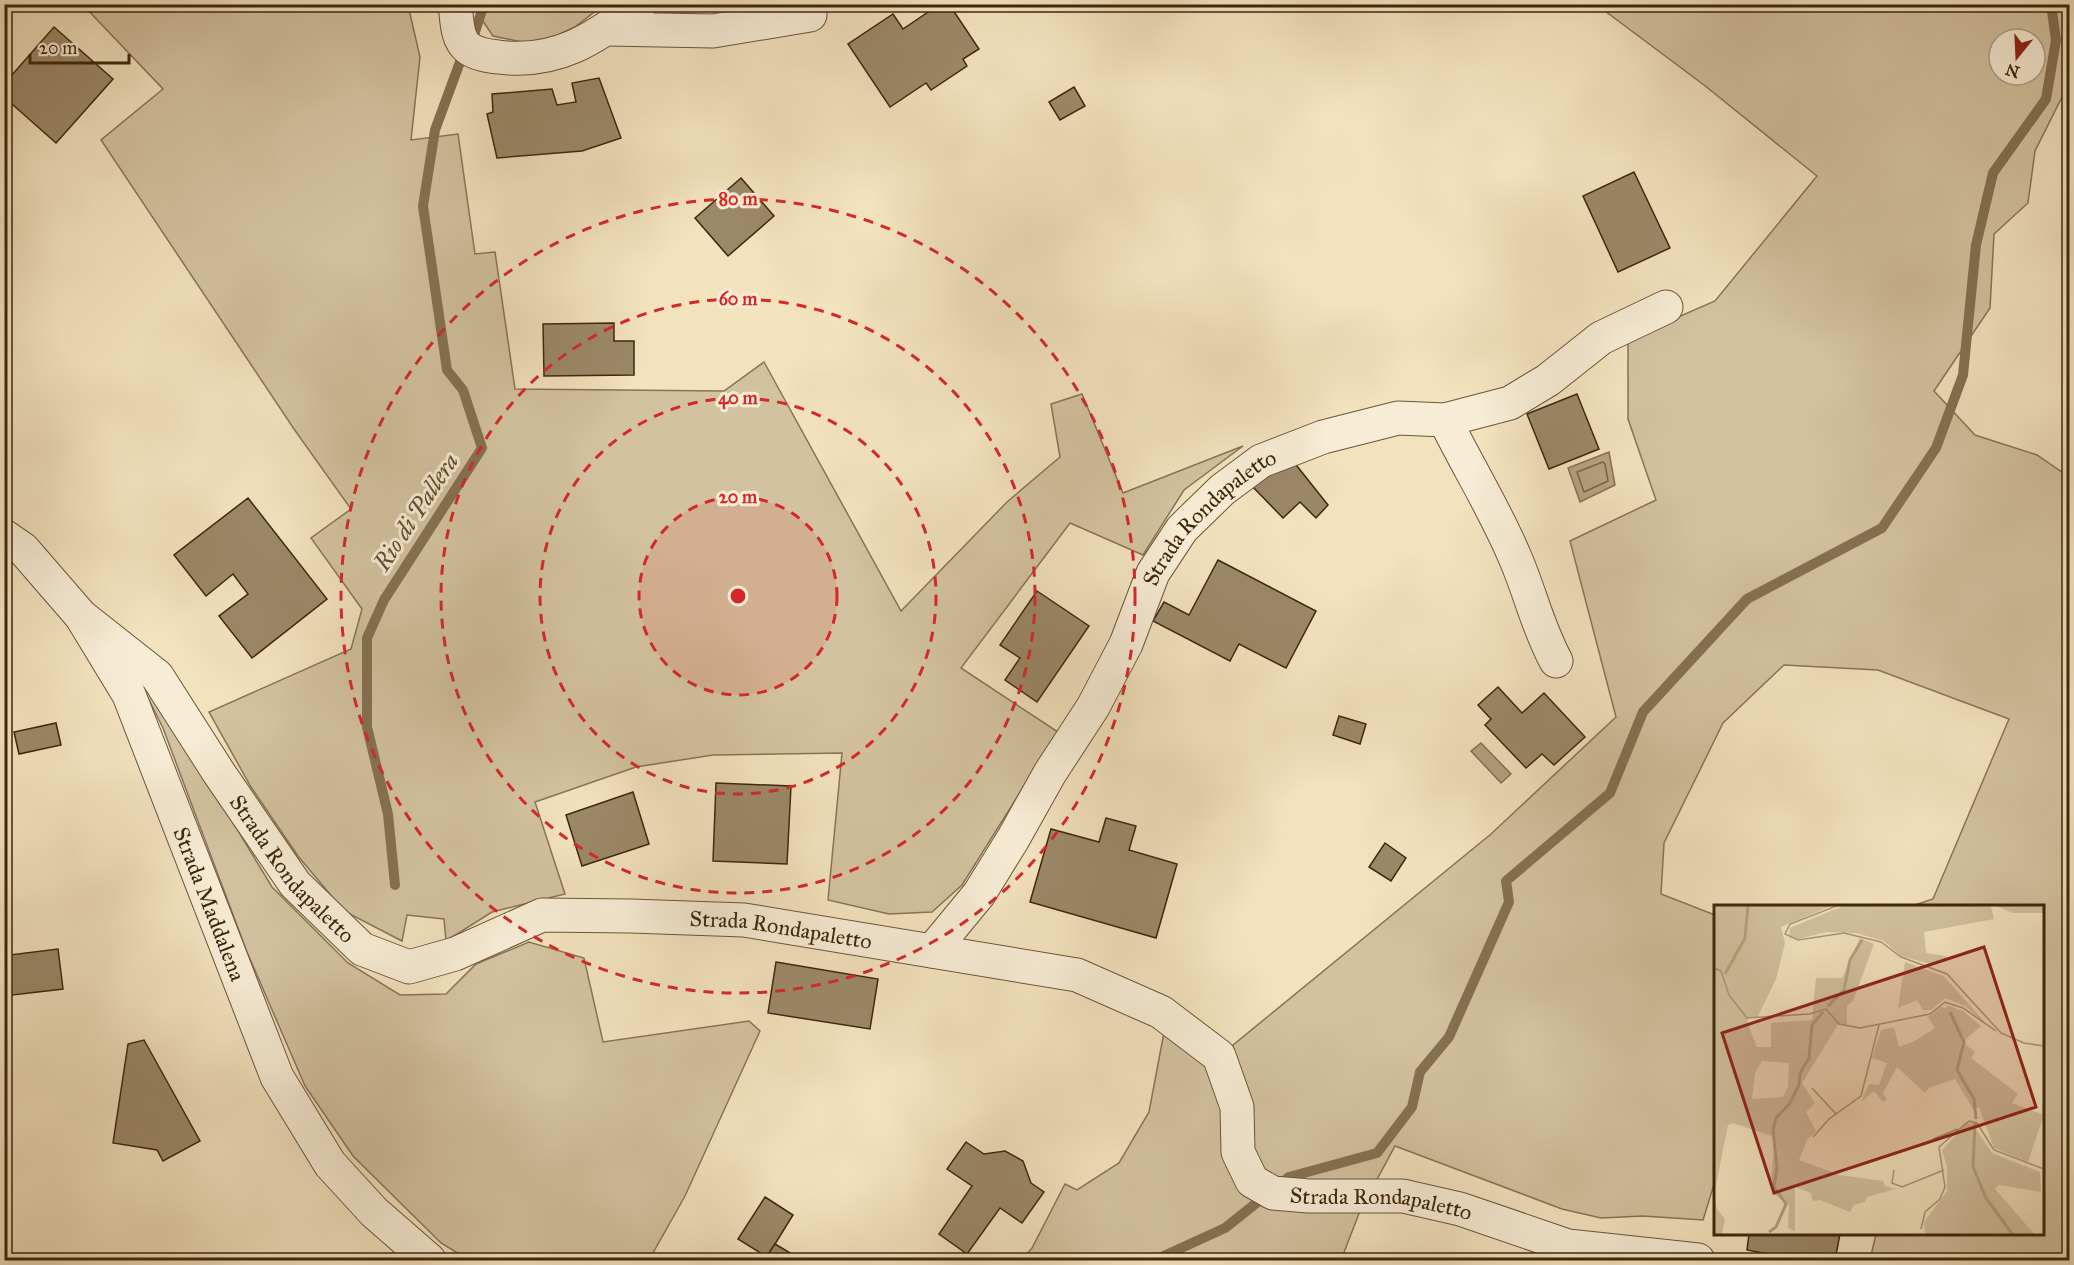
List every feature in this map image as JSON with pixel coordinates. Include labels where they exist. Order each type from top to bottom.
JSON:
[{"type":"street","points":[[455,4],[458,28],[466,47],[483,55],[515,59],[563,52],[607,29],[640,4]]},
{"type":"street","points":[[607,29],[712,31],[810,15]]},
{"type":"street","name":"Strada Rondapaletto","points":[[932,951],[979,894],[1050,773],[1093,707],[1126,644],[1154,573],[1182,529],[1222,490],[1261,461],[1323,437],[1398,418],[1445,420],[1510,403],[1548,380],[1601,338],[1666,307]]},
{"type":"street","points":[[1445,420],[1479,488],[1492,507],[1510,547],[1542,636],[1556,661]]},
{"type":"street","name":"Strada Maddalena","points":[[4,536],[23,549],[81,616],[129,695],[277,1077],[330,1164],[374,1212],[429,1260]]},
{"type":"street","name":"Strada Rondapaletto","points":[[81,616],[157,676],[219,773],[295,884],[363,949],[409,967],[455,954],[542,915],[744,920],[1077,975],[1161,1012],[1219,1056],[1237,1107],[1238,1152],[1262,1187],[1309,1196],[1403,1196],[1460,1209],[1568,1246],[1698,1260]]},
{"type":"shaded area","points":[[83,5],[408,5],[420,57],[411,140],[458,134],[475,254],[495,252],[515,389],[724,391],[764,362],[901,611],[1007,502],[1060,457],[1051,404],[1082,394],[1123,493],[1243,446],[1184,490],[1143,555],[1070,523],[961,668],[1058,732],[962,885],[932,912],[889,914],[828,900],[842,753],[713,755],[636,767],[535,802],[565,894],[492,912],[446,941],[444,919],[407,915],[402,941],[344,911],[298,856],[251,787],[209,712],[351,649],[362,609],[311,538],[351,509],[294,429],[101,140],[163,89]]},
{"type":"shaded area","points":[[472,5],[603,5],[575,27],[537,45],[493,36]]},
{"type":"shaded area","points":[[1597,5],[2069,5],[2065,91],[2035,151],[2028,203],[1994,234],[1990,308],[1934,391],[1975,435],[2037,455],[2069,477],[2069,1260],[1870,1260],[1876,1235],[2044,1235],[2044,905],[1915,905],[1933,899],[2009,719],[1878,670],[1784,665],[1723,723],[1664,843],[1661,894],[1714,915],[1714,1184],[1703,1220],[1643,1216],[1601,1218],[1562,1209],[1395,1146],[1360,1211],[1341,1260],[1022,1260],[1032,1248],[1065,1184],[1077,1190],[1119,1163],[1149,1112],[1165,1027],[1211,1063],[1491,834],[1616,717],[1570,541],[1656,500],[1628,419],[1628,339],[1715,301],[1817,176],[1704,85]]},
{"type":"shaded area","points":[[151,687],[272,887],[348,963],[400,995],[446,994],[476,964],[529,942],[584,958],[603,1042],[749,1021],[760,1031],[685,1196],[649,1260],[469,1260],[441,1243],[353,1156],[305,1086],[247,952],[163,728],[145,692]]},
{"type":"water","points":[[1609,452],[1615,485],[1580,502],[1568,468]]},
{"type":"water","points":[[1481,743],[1511,774],[1501,783],[1471,751]]},
{"type":"building","points":[[940,4],[949,4],[979,49],[963,59],[967,66],[931,90],[926,83],[890,107],[848,44],[893,14],[903,29]]},
{"type":"building","points":[[54,27],[113,79],[56,143],[4,97],[4,84]]},
{"type":"building","points":[[599,78],[621,138],[582,151],[497,158],[487,114],[493,112],[492,94],[552,89],[557,105],[576,102],[572,83]]},
{"type":"building","points":[[1074,87],[1085,106],[1060,120],[1049,102]]},
{"type":"building","points":[[1634,172],[1670,248],[1618,272],[1583,196]]},
{"type":"building","points":[[741,178],[774,216],[728,256],[695,218]]},
{"type":"building","points":[[614,323],[614,341],[634,341],[634,375],[544,376],[543,324]]},
{"type":"building","points":[[1577,394],[1599,449],[1549,469],[1527,414]]},
{"type":"building","points":[[1289,456],[1328,505],[1316,518],[1300,502],[1283,518],[1247,481]]},
{"type":"building","points":[[248,498],[327,599],[252,658],[219,616],[248,594],[233,574],[206,596],[174,555]]},
{"type":"building","points":[[1218,560],[1316,611],[1286,668],[1239,644],[1230,661],[1153,621],[1164,602],[1189,615]]},
{"type":"building","points":[[1037,591],[1089,626],[1037,702],[1005,680],[1020,658],[1000,645]]},
{"type":"building","points":[[1498,687],[1522,713],[1544,693],[1585,737],[1554,765],[1542,754],[1526,768],[1485,725],[1491,719],[1478,705]]},
{"type":"building","points":[[1339,716],[1366,724],[1360,744],[1333,735]]},
{"type":"building","points":[[56,723],[61,745],[19,754],[14,732]]},
{"type":"building","points":[[716,783],[791,786],[787,864],[713,861]]},
{"type":"building","points":[[633,792],[649,844],[582,866],[566,815]]},
{"type":"building","points":[[1106,818],[1136,826],[1129,850],[1177,864],[1156,938],[1030,902],[1051,829],[1099,842]]},
{"type":"building","points":[[1385,843],[1406,858],[1391,881],[1369,867]]},
{"type":"building","points":[[7,931],[10,955],[58,949],[63,989],[4,996],[4,932]]},
{"type":"building","points":[[776,962],[878,979],[870,1029],[768,1013]]},
{"type":"building","points":[[144,1040],[200,1141],[163,1161],[157,1150],[113,1143],[128,1044]]},
{"type":"building","points":[[966,1142],[984,1154],[1005,1151],[1023,1161],[1031,1183],[1044,1192],[1022,1223],[1000,1208],[967,1254],[939,1234],[972,1186],[947,1169]]},
{"type":"building","points":[[765,1197],[793,1215],[767,1257],[738,1239]]},
{"type":"building","points":[[1749,1235],[1840,1235],[1835,1260],[1800,1260],[1747,1250]]},
{"type":"building","points":[[775,1244],[802,1260],[764,1260]]},
{"type":"waterway","name":"Rio di Pallera","points":[[474,35],[484,4]]},
{"type":"waterway","points":[[1155,1260],[1225,1228],[1289,1177],[1377,1153],[1412,1107],[1420,1072],[1449,1037],[1509,902],[1506,881],[1610,793],[1643,712],[1747,599],[1882,528],[1936,448],[1963,375],[1976,245],[1993,173],[2046,99],[2056,40],[2051,4]]},
{"type":"waterway","name":"Rio di Pallera","points":[[395,885],[388,814],[367,727],[367,638],[384,600],[482,448],[463,390],[447,370],[423,206],[435,130],[460,62]]}]
